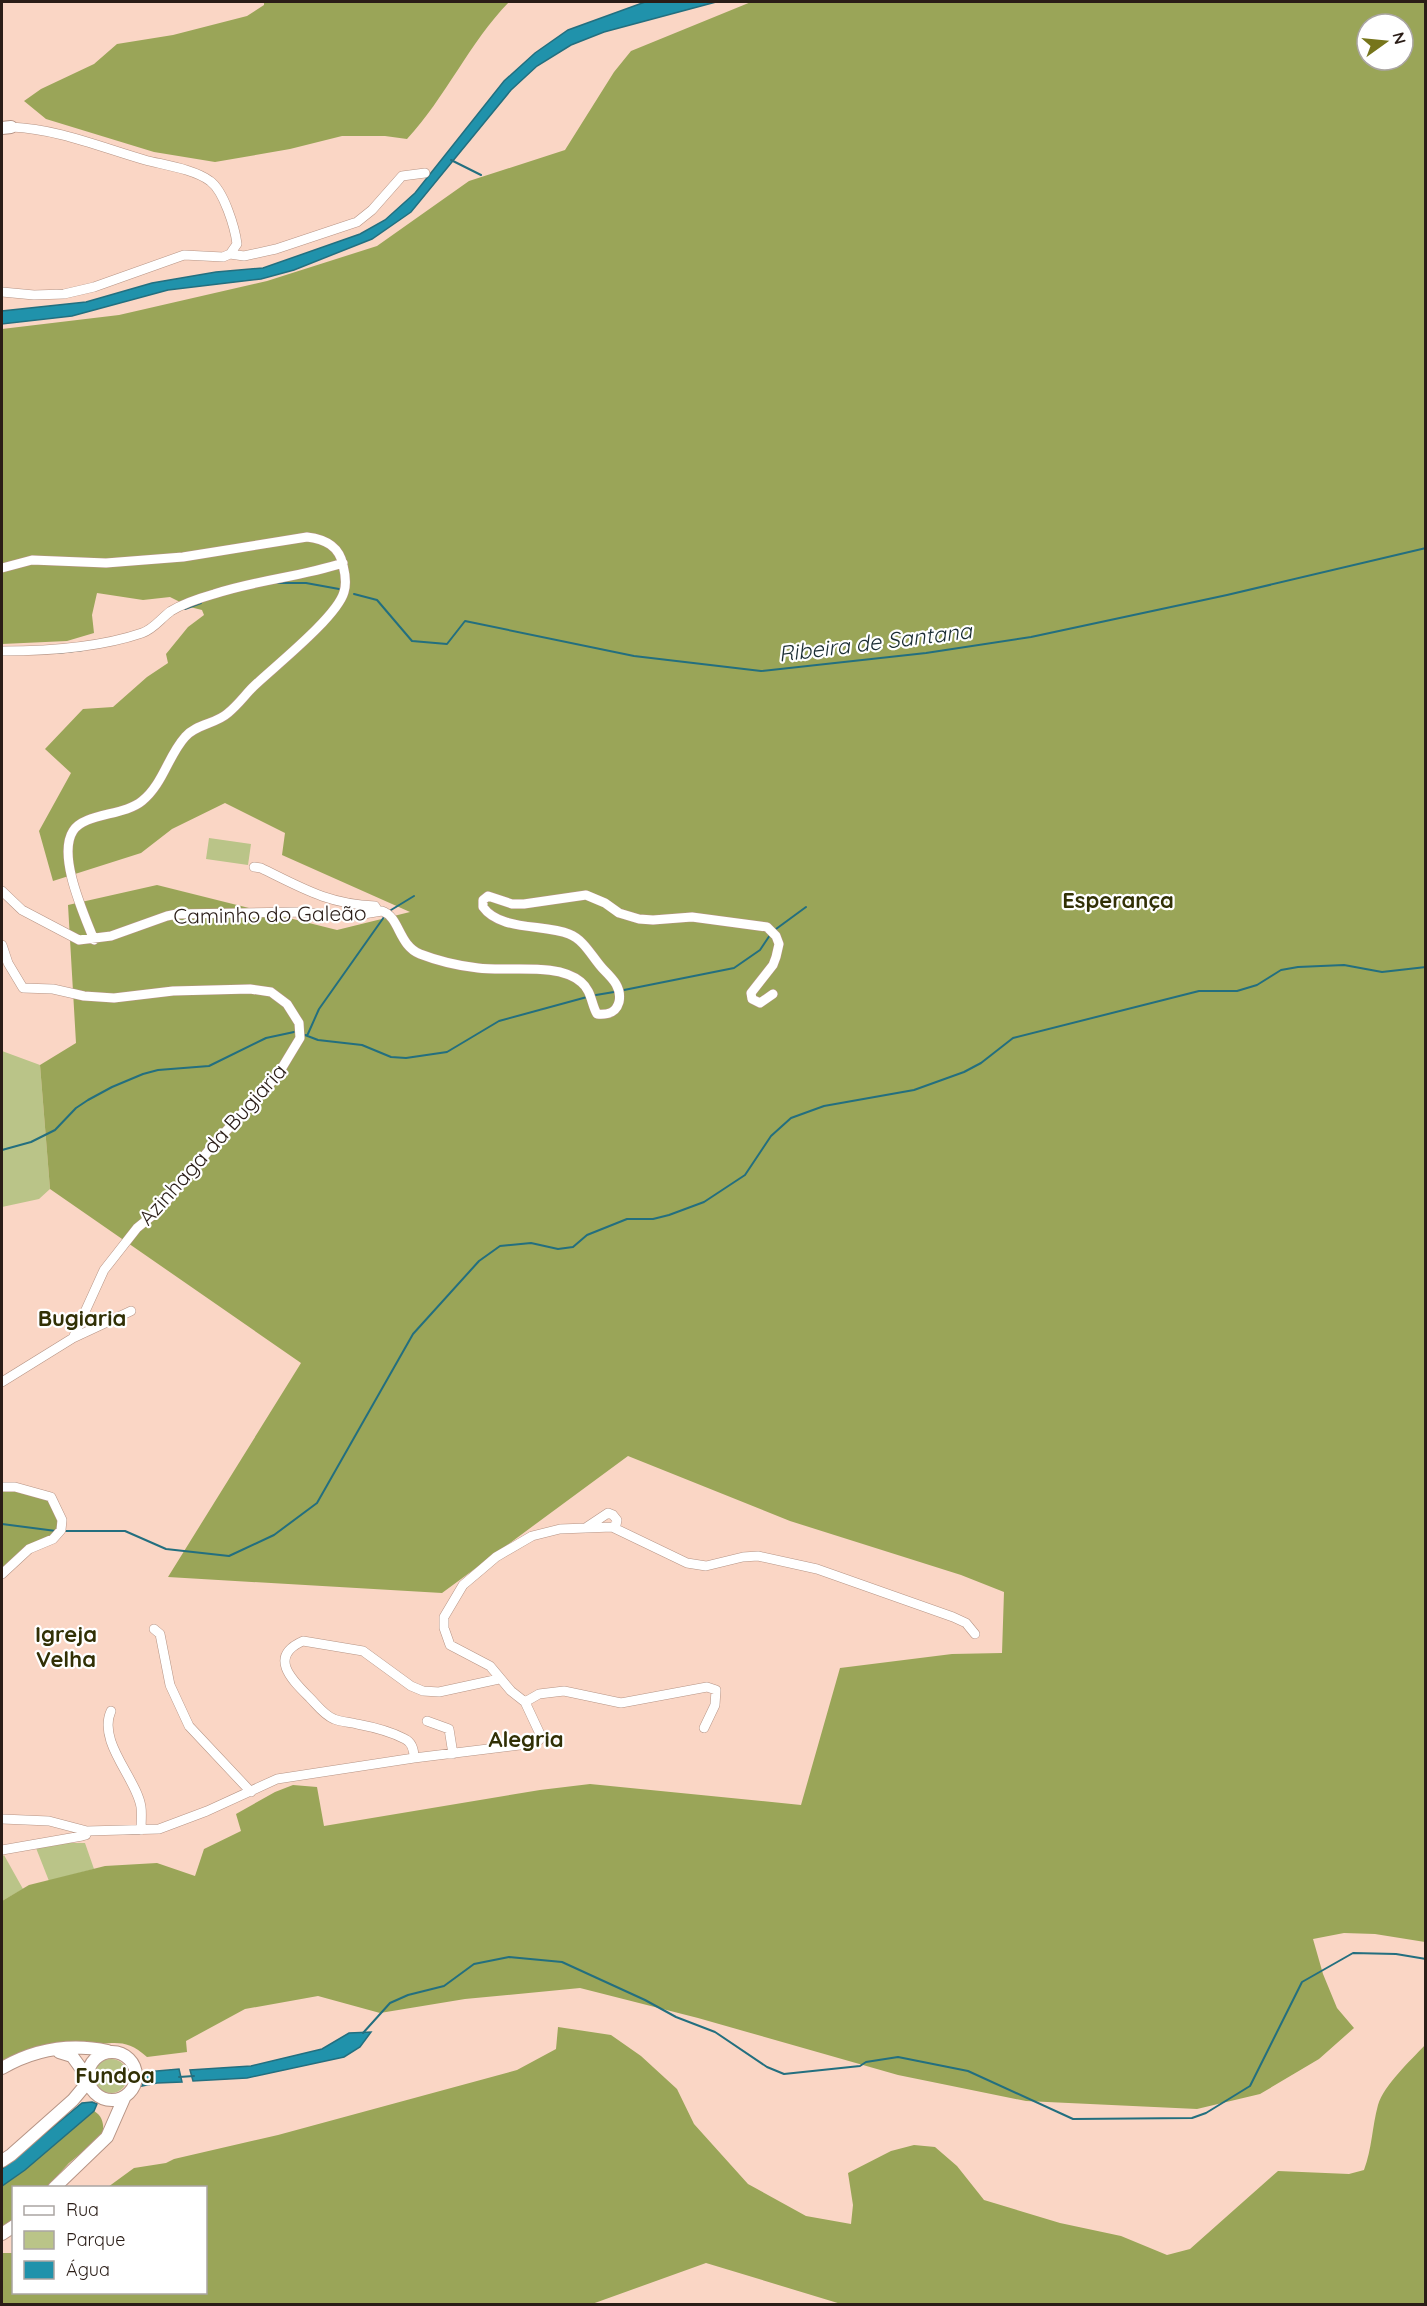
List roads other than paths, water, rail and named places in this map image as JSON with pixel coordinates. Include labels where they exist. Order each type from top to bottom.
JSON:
[{"type":"main road","points":[[2,2068],[19,2058],[50,2049],[93,2048],[120,2053],[133,2064],[136,2073],[107,2137],[55,2186]]},
{"type":"main road","points":[[50,2049],[72,2056],[100,2097],[112,2124]]},
{"type":"main road","points":[[2,2161],[73,2100],[88,2080],[88,2069],[93,2061],[100,2054],[108,2051]]},
{"type":"main road","points":[[73,2100],[100,2097],[115,2100],[129,2092]]},
{"type":"street","points":[[6,127],[52,132],[178,168],[211,181],[219,190],[236,235],[237,244],[230,254]]},
{"type":"street","points":[[2,292],[34,295],[64,294],[94,287],[178,256],[262,254],[357,222],[372,210],[402,176],[425,173]]},
{"type":"street","points":[[2,568],[32,560],[106,563],[183,557],[307,537],[320,538],[331,544],[339,553],[343,563],[346,583],[344,594],[327,619],[252,688],[228,714],[185,736],[163,776],[145,799],[134,808],[85,821],[74,829],[68,840],[67,854],[76,892],[94,940]]},
{"type":"street","points":[[2,651],[71,647],[144,633],[172,611],[200,598],[343,563]]},
{"type":"street","name":"Caminho do Galeão","points":[[254,867],[261,868],[322,897],[341,903],[375,906],[378,911]]},
{"type":"street","name":"Caminho do Galeão","points":[[2,891],[22,910],[79,940],[94,940],[177,914],[297,912],[351,916],[378,911],[389,915],[405,944],[419,954],[478,968],[554,971],[569,975],[587,988],[597,1014],[605,1015],[611,1013],[619,1001],[618,987],[580,940],[568,933],[527,927],[493,917],[483,907],[483,900],[488,896],[512,904],[524,904],[586,894],[620,913],[639,919],[692,917],[758,925],[772,932],[778,944],[772,966],[753,988],[752,999],[760,1003],[773,994]]},
{"type":"street","name":"Azinhaga da Bugiaria","points":[[2,945],[8,963],[23,988],[53,989],[84,996],[114,998],[184,990],[250,989],[271,993],[287,1004],[299,1023],[300,1034],[277,1076],[215,1143],[159,1210],[137,1228],[104,1270],[73,1338]]},
{"type":"street","points":[[2,1382],[73,1338],[131,1311]]},
{"type":"street","points":[[2,1487],[15,1487],[51,1497],[62,1520],[61,1530],[53,1539],[29,1549],[2,1574]]},
{"type":"street","points":[[588,1527],[605,1514],[610,1513],[617,1520],[616,1525],[612,1527]]},
{"type":"street","points":[[2,1819],[49,1821],[87,1831],[141,1830],[172,1826],[277,1779],[414,1758],[536,1743],[540,1739],[540,1734],[525,1702],[499,1679],[490,1666],[450,1645],[444,1628],[444,1617],[463,1585],[482,1569],[532,1536],[560,1528],[612,1527],[687,1563],[706,1566],[743,1557],[758,1556],[817,1569],[953,1617],[966,1623],[975,1634]]},
{"type":"street","points":[[154,1629],[160,1634],[170,1685],[189,1726],[251,1792]]},
{"type":"street","points":[[414,1758],[414,1749],[408,1740],[378,1729],[337,1720],[326,1714],[288,1675],[286,1664],[288,1651],[303,1641],[363,1652],[411,1686],[423,1691],[439,1692],[499,1679]]},
{"type":"street","points":[[525,1702],[539,1694],[564,1691],[621,1703],[706,1687],[716,1690],[715,1705],[704,1728]]},
{"type":"street","points":[[111,1711],[109,1729],[113,1749],[141,1804],[141,1830]]},
{"type":"street","points":[[427,1720],[449,1729],[453,1754]]},
{"type":"street","points":[[2,1850],[82,1836],[86,1835],[87,1831]]},
{"type":"water","points":[[645,2],[716,2],[604,32],[571,45],[537,66],[511,90],[411,212],[372,239],[294,270],[261,279],[168,290],[72,316],[2,324],[2,311],[86,302],[152,283],[216,272],[263,268],[360,234],[385,220],[415,193],[504,81],[535,53],[568,30]]},
{"type":"water","points":[[371,2032],[360,2047],[344,2057],[247,2078],[193,2081],[190,2070],[251,2066],[322,2049],[349,2033]]},
{"type":"water","points":[[179,2069],[182,2082],[142,2086],[146,2072]]},
{"type":"water","points":[[82,2103],[97,2104],[94,2111],[25,2170],[2,2186],[2,2169]]},
{"type":"waterway","points":[[451,160],[481,175]]},
{"type":"waterway","name":"Ribeira de Santana","points":[[354,594],[377,600],[412,641],[447,644],[465,621],[634,656],[761,671],[926,653],[1031,637],[1227,595],[1426,548]]},
{"type":"waterway","name":"Ribeira de Santana","points":[[276,583],[306,583],[339,589]]},
{"type":"waterway","name":"Ribeira de Santana","points":[[185,609],[201,603]]},
{"type":"waterway","name":"Ribeira de Santana","points":[[56,653],[83,650]]},
{"type":"waterway","points":[[391,910],[414,896]]},
{"type":"waterway","points":[[776,929],[806,907]]},
{"type":"waterway","points":[[307,1036],[319,1009],[384,917]]},
{"type":"waterway","points":[[624,990],[734,968],[760,950],[770,935]]},
{"type":"waterway","points":[[65,1531],[125,1531],[166,1549],[229,1556],[274,1535],[317,1503],[413,1334],[479,1261],[500,1246],[531,1243],[558,1249],[573,1247],[587,1235],[627,1219],[653,1219],[704,1202],[745,1175],[771,1136],[791,1118],[824,1106],[914,1090],[964,1072],[981,1063],[1013,1038],[1199,991],[1237,991],[1257,985],[1281,970],[1344,965],[1382,972],[1426,967]]},
{"type":"waterway","points":[[596,995],[614,992]]},
{"type":"waterway","points":[[305,1035],[318,1040],[362,1045],[391,1057],[406,1058],[447,1052],[499,1021],[587,997]]},
{"type":"waterway","points":[[2,1150],[31,1142],[55,1130],[76,1108],[88,1100],[143,1074],[158,1070],[209,1066],[266,1038],[294,1032]]},
{"type":"waterway","points":[[2,1524],[56,1531]]},
{"type":"waterway","points":[[363,2033],[390,2003],[408,1995],[444,1986],[474,1964],[509,1957],[562,1962],[645,2000],[676,2017],[715,2032],[767,2067],[784,2074],[860,2066],[866,2062],[898,2057],[968,2071],[1073,2119],[1192,2118],[1206,2113],[1250,2086],[1302,1982],[1353,1953],[1396,1954],[1426,1959]]},
{"type":"waterway","points":[[179,2077],[194,2076]]},
{"type":"district","name":"Esperança","points":[[1118,900]]},
{"type":"district","name":"Bugiaria","points":[[82,1318]]},
{"type":"district","name":"Igreja Velha","points":[[66,1646]]},
{"type":"district","name":"Alegria","points":[[526,1739]]},
{"type":"district","name":"Fundoa","points":[[115,2075]]}]
